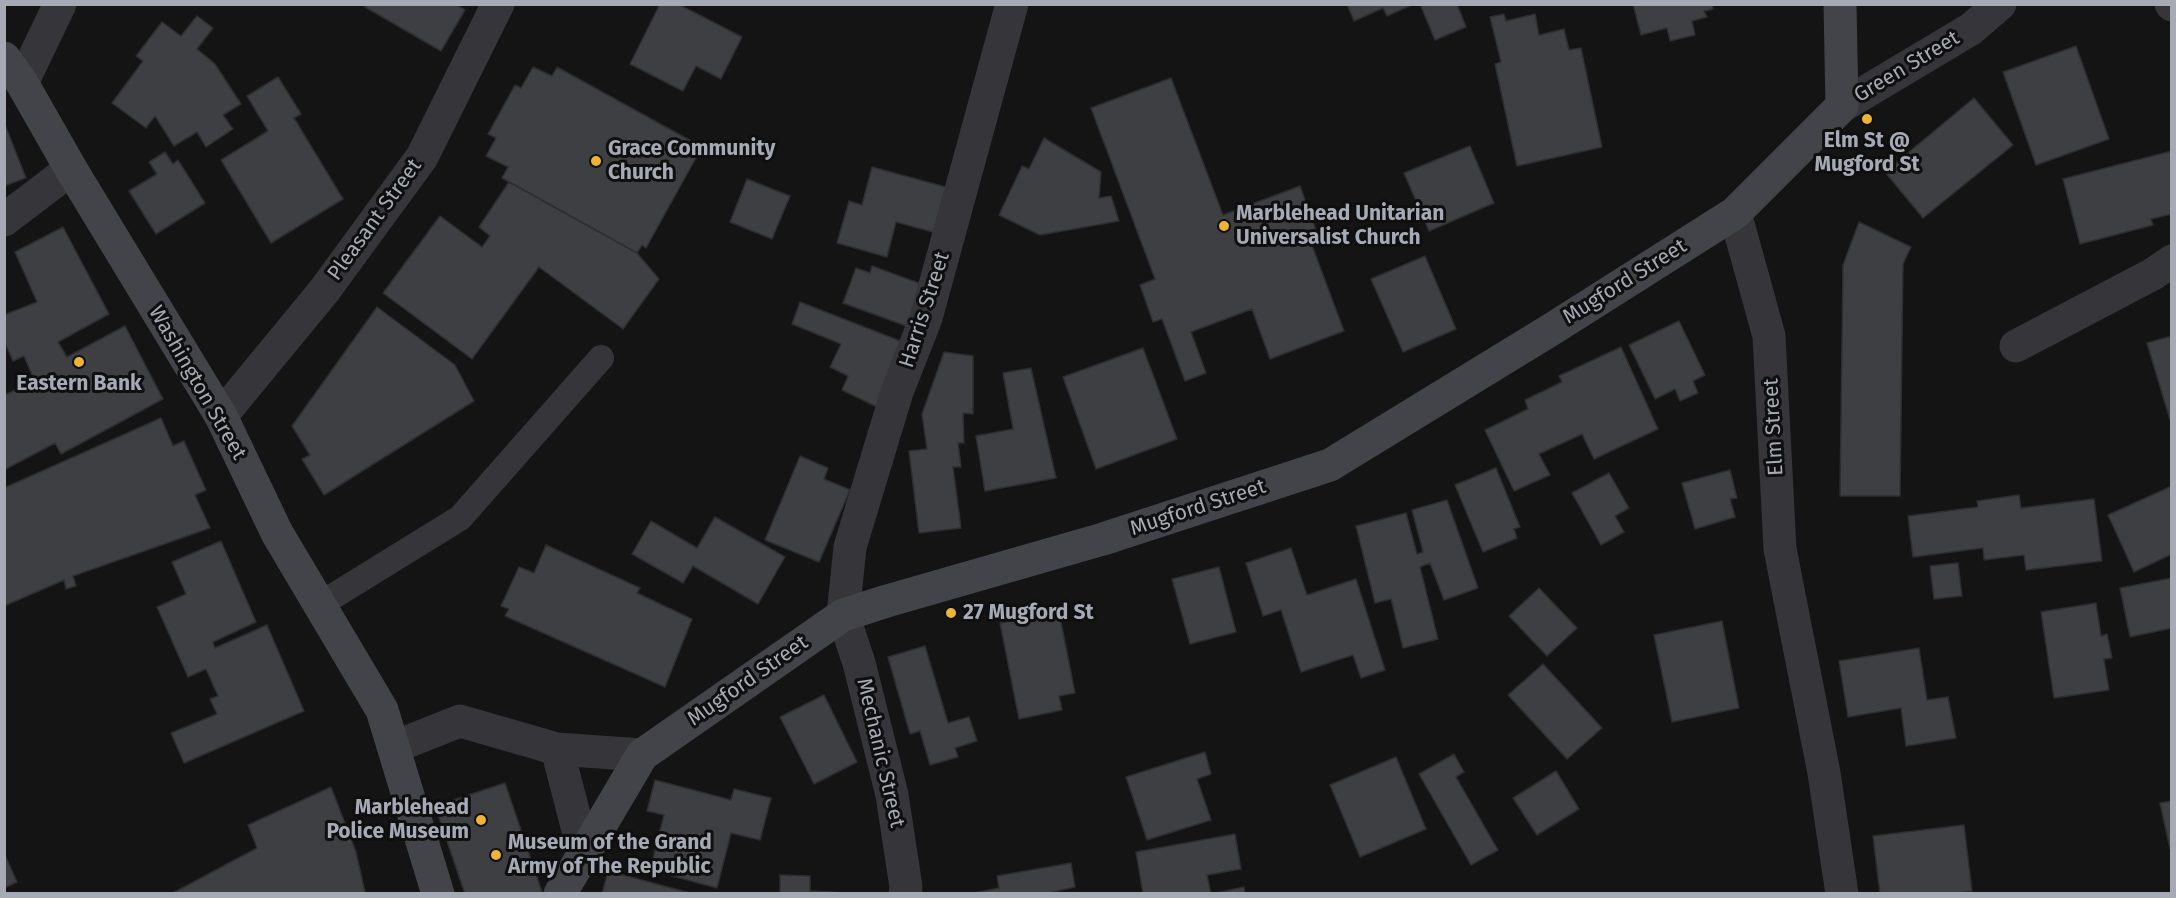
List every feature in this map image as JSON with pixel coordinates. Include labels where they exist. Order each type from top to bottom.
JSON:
[{"type":"main road","points":[[1735,213],[1842,106],[1840,4]]},
{"type":"main road","name":"Washington Street","points":[[13,70],[221,416],[277,533],[382,710],[438,894]]},
{"type":"main road","name":"Mugford Street","points":[[642,755],[843,615],[1103,539],[1330,465],[1552,329],[1735,213]]},
{"type":"main road","points":[[560,894],[642,755]]},
{"type":"street","points":[[13,70],[60,4]]},
{"type":"street","name":"Pleasant Street","points":[[221,416],[324,291],[422,157],[498,4]]},
{"type":"street","name":"Harris Street","points":[[843,615],[850,547],[897,392],[926,318],[1012,4]]},
{"type":"street","name":"Green Street","points":[[1842,106],[1971,28],[2000,4]]},
{"type":"street","points":[[4,220],[71,169]]},
{"type":"street","name":"Elm Street","points":[[1735,213],[1769,336],[1780,549],[1824,773],[1842,894]]},
{"type":"street","points":[[2016,346],[2153,274],[2172,261]]},
{"type":"street","name":"Mechanic Street","points":[[843,615],[859,663],[892,795],[906,887],[905,894]]},
{"type":"street","points":[[394,747],[460,721],[557,749],[642,755]]},
{"type":"street","points":[[557,749],[584,853]]},
{"type":"lane","points":[[319,605],[460,518],[601,358]]},
{"type":"building","points":[[367,4],[455,4],[465,10],[441,51],[365,7]]},
{"type":"building","points":[[660,4],[678,4],[742,37],[721,79],[696,66],[683,91],[630,64]]},
{"type":"building","points":[[1347,4],[1414,4],[1387,16],[1383,8],[1354,21]]},
{"type":"building","points":[[1420,4],[1457,4],[1466,27],[1435,40]]},
{"type":"building","points":[[1633,4],[1712,4],[1713,9],[1704,11],[1707,17],[1692,21],[1695,35],[1670,41],[1667,28],[1641,35]]},
{"type":"building","points":[[1504,14],[1506,21],[1535,14],[1539,35],[1564,29],[1569,50],[1581,48],[1602,147],[1517,166],[1495,64],[1501,62],[1490,17]]},
{"type":"building","points":[[197,16],[213,28],[197,49],[215,64],[241,104],[223,115],[233,129],[206,147],[197,132],[174,146],[155,116],[146,128],[112,103],[143,61],[136,56],[162,22],[181,36]]},
{"type":"building","points":[[2076,46],[2109,139],[2036,165],[2003,72]]},
{"type":"building","name":"Grace Community Church","points":[[533,67],[552,76],[557,67],[702,147],[646,248],[642,245],[637,253],[502,178],[508,167],[486,156],[496,138],[488,134],[515,85],[521,88]]},
{"type":"building","points":[[278,77],[301,114],[294,118],[343,199],[271,243],[221,160],[268,131],[247,96]]},
{"type":"building","name":"Marblehead Unitarian Universalist Church","points":[[1171,78],[1223,215],[1300,186],[1318,236],[1310,240],[1344,331],[1270,359],[1252,309],[1191,332],[1206,373],[1185,381],[1162,319],[1153,322],[1140,285],[1155,279],[1091,108]]},
{"type":"building","points":[[1974,98],[2013,145],[1923,218],[1885,172]]},
{"type":"building","points":[[4,122],[26,178],[4,186]]},
{"type":"building","points":[[1044,138],[1101,172],[1099,198],[1111,196],[1119,221],[1040,235],[999,215],[1022,166],[1029,169]]},
{"type":"building","points":[[1470,146],[1494,203],[1429,231],[1404,173]]},
{"type":"building","points":[[2172,151],[2172,214],[2151,219],[2153,225],[2080,244],[2063,179]]},
{"type":"building","points":[[165,152],[173,164],[178,160],[205,203],[156,234],[129,191],[157,174],[149,162]]},
{"type":"building","points":[[872,167],[953,189],[940,234],[896,222],[887,257],[837,243],[849,201],[862,205]]},
{"type":"building","points":[[747,179],[790,196],[772,239],[730,222]]},
{"type":"building","points":[[509,182],[637,253],[659,279],[623,329],[539,267],[472,359],[383,293],[440,216],[482,247],[490,236],[479,227]]},
{"type":"building","points":[[1859,222],[1911,247],[1903,264],[1900,496],[1840,496],[1843,265]]},
{"type":"building","points":[[63,227],[109,314],[58,342],[67,357],[125,326],[163,399],[61,454],[55,443],[4,470],[4,395],[35,382],[24,356],[13,361],[4,341],[4,315],[37,302],[15,252]]},
{"type":"building","points":[[1425,256],[1456,329],[1403,352],[1371,279]]},
{"type":"building","points":[[872,266],[924,285],[909,327],[843,303],[856,268],[870,273]]},
{"type":"building","points":[[800,302],[908,344],[877,407],[842,390],[848,376],[830,367],[841,344],[792,324]]},
{"type":"building","points":[[377,307],[455,365],[474,401],[324,495],[302,459],[310,455],[292,426]]},
{"type":"building","points":[[1679,321],[1705,375],[1693,381],[1698,393],[1680,401],[1675,389],[1655,399],[1629,345]]},
{"type":"building","points":[[2172,336],[2172,419],[2170,420],[2147,343]]},
{"type":"building","points":[[1621,347],[1658,429],[1594,459],[1582,434],[1539,454],[1550,475],[1514,491],[1485,430],[1528,409],[1525,400],[1562,382],[1559,376]]},
{"type":"building","points":[[1143,348],[1177,439],[1096,469],[1063,377]]},
{"type":"building","points":[[944,352],[973,356],[973,414],[963,413],[964,443],[958,443],[961,467],[953,467],[961,528],[919,533],[909,451],[927,449],[922,414]]},
{"type":"building","points":[[1031,368],[1056,478],[985,491],[976,436],[1013,429],[1003,373]]},
{"type":"building","points":[[161,418],[173,446],[184,441],[206,490],[195,495],[210,528],[73,576],[76,586],[66,589],[64,580],[4,606],[4,488]]},
{"type":"building","points":[[800,456],[828,468],[824,479],[850,490],[819,562],[765,540]]},
{"type":"building","points":[[1496,468],[1520,527],[1514,529],[1517,538],[1483,552],[1455,485]]},
{"type":"building","points":[[1730,470],[1737,498],[1730,499],[1735,517],[1695,529],[1682,483]]},
{"type":"building","points":[[1609,473],[1629,508],[1615,516],[1624,532],[1601,545],[1572,493]]},
{"type":"building","points":[[2172,486],[2172,554],[2134,572],[2108,515]]},
{"type":"building","points":[[2019,495],[2021,508],[2094,499],[2102,561],[2026,570],[2024,555],[1984,560],[1983,548],[1913,557],[1908,516],[1978,507],[1977,501]]},
{"type":"building","points":[[1447,500],[1478,588],[1444,600],[1430,563],[1420,567],[1438,639],[1403,648],[1391,599],[1375,603],[1356,526],[1406,513],[1417,554],[1423,552],[1412,510]]},
{"type":"building","points":[[715,517],[785,557],[758,604],[693,566],[683,583],[632,554],[651,521],[697,548]]},
{"type":"building","points":[[221,541],[256,622],[213,642],[215,648],[267,625],[304,711],[184,763],[171,733],[217,714],[210,699],[218,696],[206,669],[188,677],[157,607],[186,594],[172,562]]},
{"type":"building","points":[[546,545],[640,588],[637,593],[692,619],[665,687],[505,616],[509,609],[501,606],[519,567],[534,573]]},
{"type":"building","points":[[1291,548],[1307,595],[1356,579],[1385,670],[1361,678],[1353,655],[1301,672],[1281,610],[1263,616],[1246,563]]},
{"type":"building","points":[[1958,563],[1962,596],[1934,599],[1930,566]]},
{"type":"building","points":[[1219,567],[1236,632],[1190,644],[1172,579]]},
{"type":"building","points":[[2172,578],[2172,628],[2130,637],[2120,588]]},
{"type":"building","points":[[1539,588],[1577,628],[1547,656],[1509,616]]},
{"type":"building","points":[[2096,603],[2101,636],[2107,634],[2112,658],[2104,659],[2109,690],[2054,698],[2041,612]]},
{"type":"building","points":[[1059,612],[1075,693],[1059,696],[1062,710],[1019,719],[1000,623]]},
{"type":"building","points":[[1722,621],[1739,708],[1672,722],[1654,635]]},
{"type":"building","points":[[925,646],[948,723],[969,717],[977,741],[955,748],[958,757],[930,765],[920,731],[910,734],[888,657]]},
{"type":"building","points":[[1919,648],[1927,700],[1948,697],[1956,738],[1906,746],[1901,708],[1848,717],[1839,661]]},
{"type":"building","points":[[1543,664],[1602,728],[1567,759],[1508,695]]},
{"type":"building","points":[[824,695],[857,762],[814,784],[780,717]]},
{"type":"building","points":[[1205,752],[1211,774],[1197,779],[1211,820],[1147,840],[1126,777]]},
{"type":"building","points":[[1454,754],[1464,772],[1456,777],[1498,850],[1471,865],[1419,774]]},
{"type":"building","points":[[1396,757],[1426,829],[1360,857],[1330,785]]},
{"type":"building","points":[[1556,771],[1579,809],[1537,835],[1513,798]]},
{"type":"building","points":[[655,780],[731,800],[734,789],[771,798],[760,840],[731,833],[717,888],[650,870],[664,815],[647,811]]},
{"type":"building","points":[[505,783],[542,892],[537,894],[465,894],[435,806]]},
{"type":"building","points":[[331,787],[356,852],[365,892],[361,894],[171,894],[257,848],[248,825]]},
{"type":"building","points":[[2172,801],[2172,848],[2170,849],[2160,803]]},
{"type":"building","points":[[1964,825],[1972,891],[1949,894],[1880,894],[1873,836]]},
{"type":"building","points":[[1235,834],[1241,869],[1207,875],[1211,894],[1143,894],[1136,852]]},
{"type":"building","points":[[4,853],[17,882],[4,888]]},
{"type":"building","points":[[1071,863],[1075,887],[1044,894],[969,894],[999,888],[997,876]]},
{"type":"building","points":[[608,871],[690,893],[602,894]]},
{"type":"building","points":[[780,875],[810,876],[810,891],[869,894],[780,894]]},
{"type":"building","points":[[1244,887],[1245,894],[1211,894]]},
{"type":"place","name":"Elm St @ Mugford St","points":[[1867,119]]},
{"type":"place","name":"Grace Community Church","points":[[596,161]]},
{"type":"place","name":"Marblehead Unitarian Universalist Church","points":[[1224,226]]},
{"type":"place","name":"Eastern Bank","points":[[79,362]]},
{"type":"place","name":"27 Mugford St","points":[[951,613]]},
{"type":"place","name":"Marblehead Police Museum","points":[[481,820]]},
{"type":"place","name":"Museum of the Grand Army of The Republic","points":[[496,855]]}]
